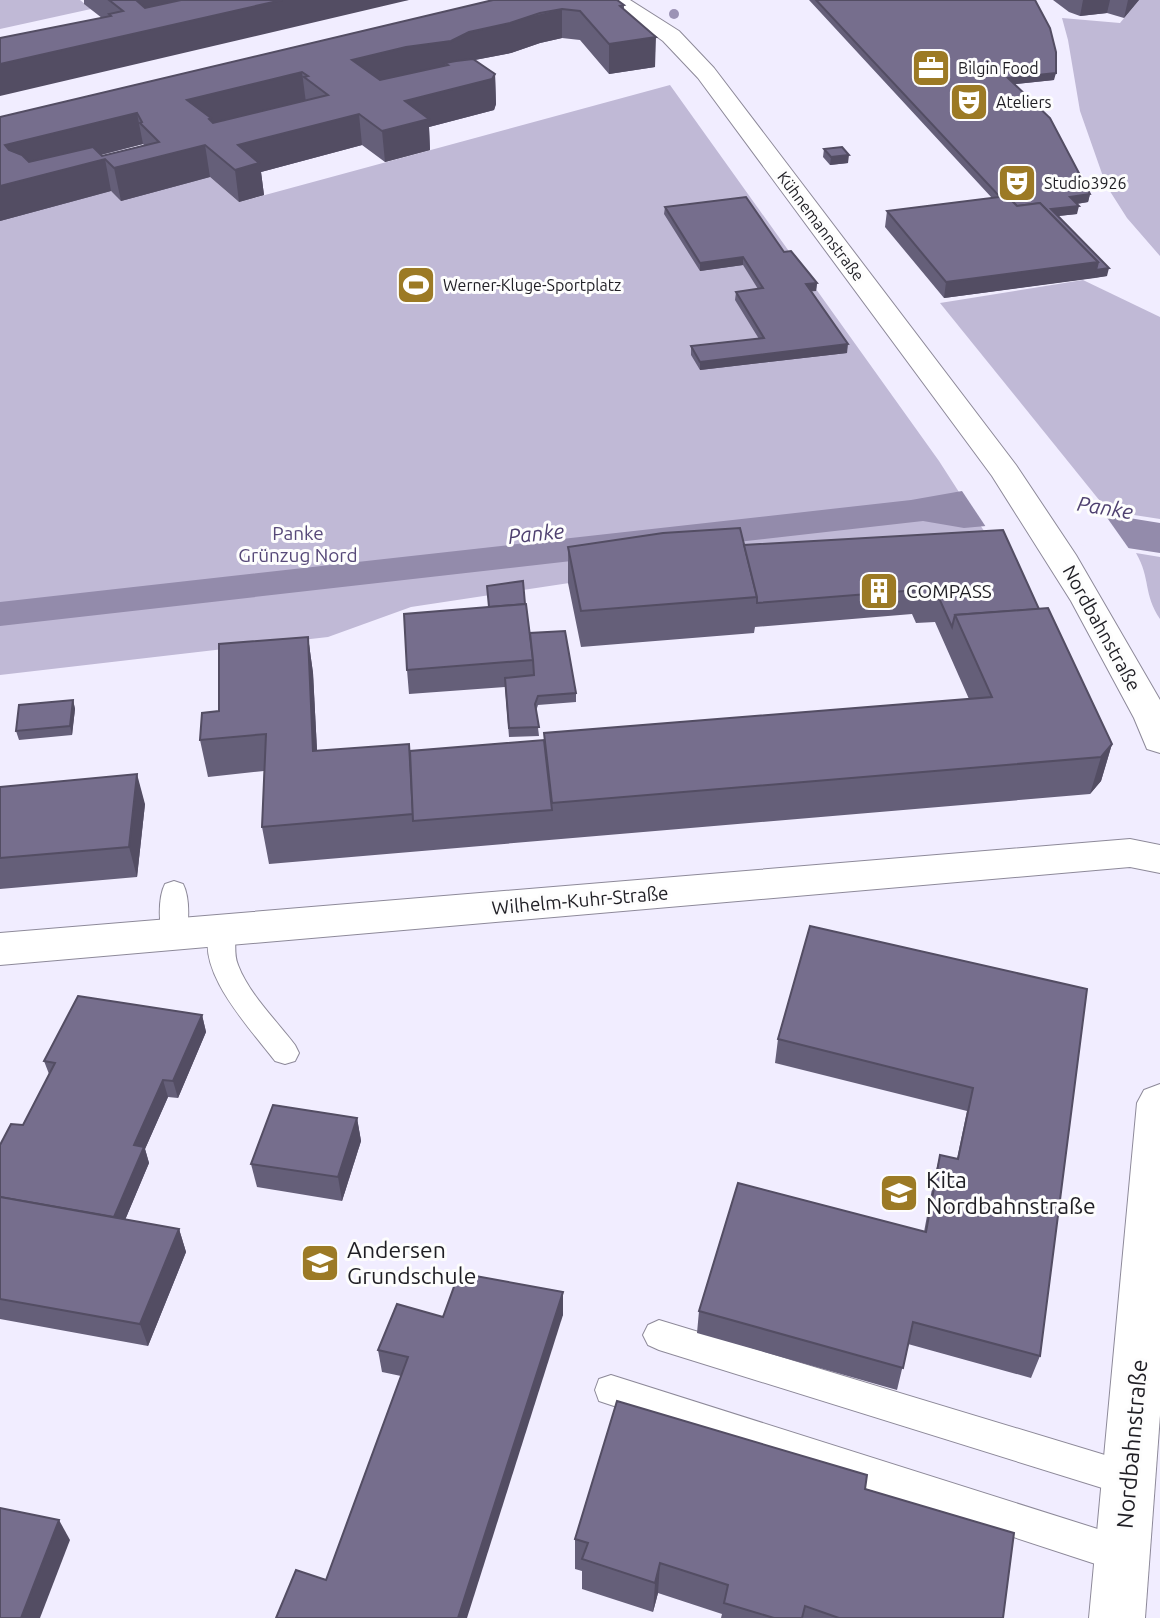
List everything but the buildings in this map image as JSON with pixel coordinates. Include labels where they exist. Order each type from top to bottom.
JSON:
[{"type":"street","name":"Kühnemannstraße","points":[[616,0],[671,36],[706,73],[1004,472],[1060,555]]},
{"type":"street","name":"Nordbahnstraße","points":[[1060,555],[1152,718],[1160,740]]},
{"type":"street","name":"Wilhelm-Kuhr-Straße","points":[[0,949],[1130,853],[1160,859]]},
{"type":"street","name":"Nordbahnstraße","points":[[1117,1618],[1160,1103]]},
{"type":"lane","points":[[174,891],[174,934]]},
{"type":"lane","points":[[222,930],[222,959],[231,982],[285,1053]]},
{"type":"lane","points":[[659,1335],[1128,1479]]},
{"type":"lane","points":[[611,1390],[1123,1555]]},
{"type":"green space","points":[[0,0],[80,0],[91,9],[0,29]]},
{"type":"green space","points":[[1139,0],[1160,0],[1160,256],[1127,218],[1106,185],[1080,111],[1062,18],[1120,23]]},
{"type":"green space","name":"Panke Grünzug Nord","points":[[670,85],[939,461],[995,548],[662,569],[411,607],[328,637],[0,675],[0,220],[111,191],[121,200],[210,177],[239,202]]},
{"type":"green space","points":[[1083,280],[1160,317],[1160,519],[1108,511],[940,303]]},
{"type":"green space","points":[[1136,553],[1160,557],[1160,619],[1151,602],[1144,571]]},
{"type":"shaded area","points":[[962,491],[1160,523],[1160,553],[986,526],[964,528],[923,521],[0,626],[0,602],[911,500]]},
{"type":"pier","points":[[960,488],[1103,512],[1132,553],[988,530]]},
{"type":"place","name":"Bilgin Food","points":[[931,68]]},
{"type":"place","name":"Ateliers","points":[[969,102]]},
{"type":"place","name":"Studio3926","points":[[1017,183]]},
{"type":"place","name":"Werner-Kluge-Sportplatz","points":[[416,285]]},
{"type":"place","name":"COMPASS","points":[[879,591]]},
{"type":"place","name":"Kita Nordbahnstraße","points":[[899,1193]]},
{"type":"place","name":"Andersen Grundschule","points":[[320,1263]]},
{"type":"water label","name":"Panke","points":[[1105,508]]},
{"type":"water label","name":"Panke","points":[[536,534]]}]
